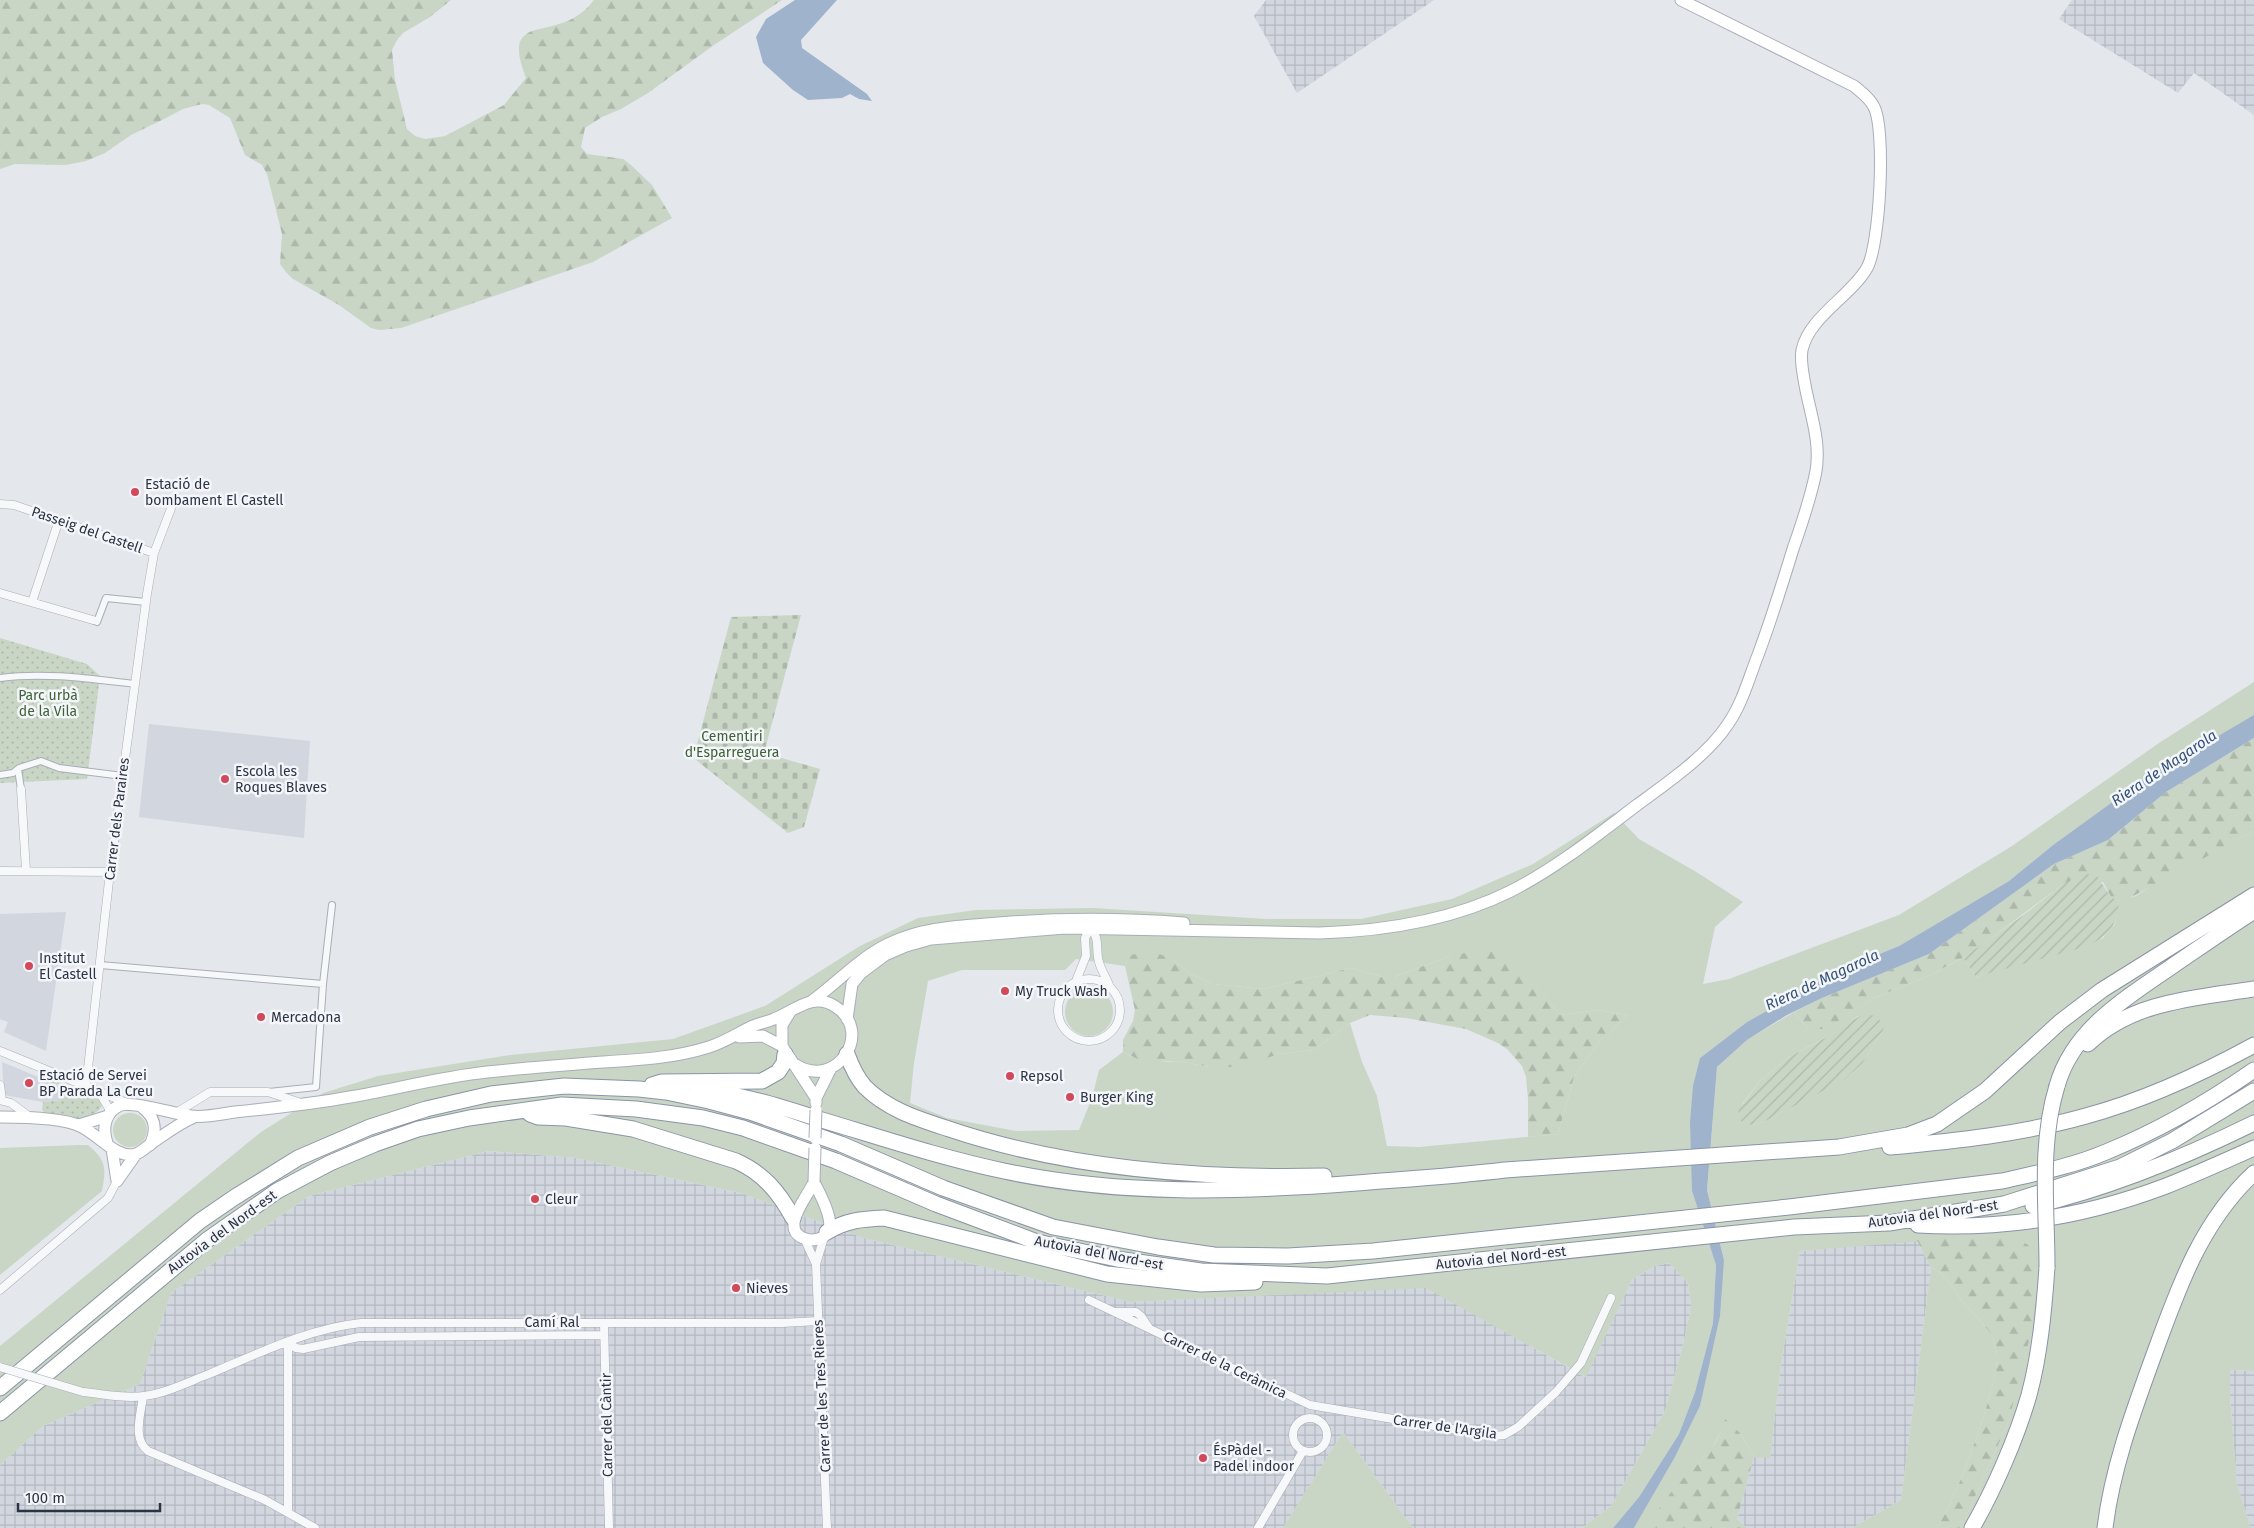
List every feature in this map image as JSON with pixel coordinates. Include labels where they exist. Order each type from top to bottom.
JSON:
[{"type":"highway","points":[[666,1092],[680,1090],[713,1092],[753,1099],[886,1140],[1004,1171],[1060,1181],[1131,1188],[1204,1190],[1290,1188],[1450,1177],[1505,1170],[1839,1147],[1908,1135],[1937,1124],[1957,1112],[1986,1091],[2060,1022],[2102,990],[2254,896]]},
{"type":"highway","points":[[1972,1528],[2002,1468],[2028,1396],[2038,1345],[2047,1267],[2045,1149],[2047,1129],[2063,1067],[2071,1054],[2099,1020],[2134,992],[2254,910]]},
{"type":"highway","points":[[2057,1086],[2088,1044],[2118,1021],[2154,1007],[2254,989]]},
{"type":"highway","points":[[1839,1147],[1855,1150],[1950,1142],[2020,1132],[2087,1116],[2164,1090],[2254,1045]]},
{"type":"highway","points":[[847,1054],[856,1075],[865,1086],[889,1105],[917,1118],[1025,1150],[1098,1163],[1211,1175],[1284,1176],[1386,1174],[1475,1169],[1505,1170]]},
{"type":"highway","points":[[639,1089],[662,1082],[762,1081],[778,1072],[788,1055]]},
{"type":"highway","name":"Autovia del Nord-est","points":[[0,1388],[200,1221],[269,1175],[327,1145],[397,1118],[490,1094],[564,1086],[666,1092],[759,1115],[841,1144],[943,1188],[1053,1227],[1158,1247],[1214,1255],[1332,1254],[1549,1233],[1978,1185],[2071,1164],[2106,1152],[2158,1127],[2217,1095],[2254,1070]]},
{"type":"highway","name":"Autovia del Nord-est","points":[[0,1413],[206,1240],[277,1191],[351,1154],[404,1134],[469,1118],[562,1105],[636,1109],[703,1118],[743,1128],[836,1161],[936,1204],[1037,1242],[1116,1259],[1201,1271],[1327,1276],[1794,1227],[1889,1222],[2004,1204],[2120,1167],[2172,1141],[2254,1091]]},
{"type":"highway","points":[[524,1111],[538,1117],[566,1118],[632,1129],[736,1161],[749,1167],[767,1180],[783,1200],[793,1218]]},
{"type":"highway","points":[[1945,1214],[1999,1212],[2086,1192],[2137,1175],[2254,1123]]},
{"type":"highway","points":[[1889,1222],[1951,1227],[1990,1225],[2077,1212],[2166,1186],[2254,1148]]},
{"type":"highway","points":[[2105,1528],[2109,1497],[2122,1445],[2180,1285],[2211,1222],[2228,1200],[2254,1173]]},
{"type":"highway","points":[[826,1233],[844,1223],[859,1219],[884,1218],[1107,1274],[1201,1284],[1308,1280],[1327,1276]]},
{"type":"main road","points":[[812,1001],[847,970],[868,955],[890,943],[922,931],[943,927],[1062,923],[1319,933],[1379,930],[1444,916],[1498,897],[1546,871],[1646,798],[1717,740],[1738,706],[1777,600],[1815,474],[1818,443],[1804,376],[1802,349],[1814,327],[1868,267],[1873,253],[1877,230],[1881,133],[1874,107],[1865,95],[1854,86],[1681,0]]},
{"type":"main road","points":[[733,1038],[763,1036],[788,1055],[802,1069],[816,1071],[831,1068],[847,1054],[851,1044],[851,1033],[847,1019],[849,996],[856,978],[871,964],[906,946],[931,939],[1062,923],[1090,928],[1119,924]]},
{"type":"main road","points":[[79,1125],[109,1114],[119,1106],[129,1104],[194,1117],[306,1105],[484,1072],[651,1059],[689,1053],[733,1038],[752,1026],[775,1019],[800,1004],[812,1001],[828,1003],[836,1007],[847,1019]]},
{"type":"main road","points":[[792,1010],[782,1025],[788,1055],[816,1098]]},
{"type":"main road","points":[[814,1182],[793,1218],[796,1231],[804,1238],[814,1240],[826,1233],[831,1220],[814,1182],[816,1098],[831,1068]]},
{"type":"main road","points":[[142,1108],[151,1115],[155,1126],[150,1145]]},
{"type":"main road","points":[[109,1114],[104,1126],[117,1182]]},
{"type":"main road","points":[[0,1117],[32,1118],[79,1125],[119,1153],[136,1154]]},
{"type":"main road","points":[[117,1182],[136,1154],[178,1125],[194,1117]]},
{"type":"main road","points":[[802,1205],[816,1203],[826,1209]]},
{"type":"street","name":"Passeig del Castell","points":[[0,504],[14,506],[59,520],[154,553],[172,506]]},
{"type":"street","points":[[32,602],[59,520]]},
{"type":"street","name":"Carrer dels Paraires","points":[[86,1086],[110,872],[154,553]]},
{"type":"street","points":[[0,592],[97,622],[106,598],[146,602]]},
{"type":"street","points":[[0,678],[16,676],[65,677],[135,684]]},
{"type":"street","points":[[0,775],[13,774],[18,769],[41,761],[59,768],[123,776]]},
{"type":"street","points":[[18,769],[26,870]]},
{"type":"street","points":[[0,871],[110,872]]},
{"type":"street","points":[[174,1113],[210,1092],[268,1092],[316,1087],[323,984],[332,905]]},
{"type":"street","points":[[1062,923],[1084,943]]},
{"type":"street","points":[[1098,944],[1106,933],[1119,924]]},
{"type":"street","points":[[1090,928],[1094,932],[1098,944],[1099,963],[1109,985],[1120,1000],[1119,1019],[1115,1027],[1101,1039],[1082,1040],[1073,1037],[1063,1027],[1058,1009],[1064,991],[1076,981],[1086,956],[1084,943],[1090,928]]},
{"type":"street","points":[[100,965],[323,984]]},
{"type":"street","points":[[1076,981],[1093,978],[1109,985]]},
{"type":"street","points":[[0,1051],[129,1104]]},
{"type":"street","points":[[0,1084],[1,1100],[11,1103],[32,1118]]},
{"type":"street","points":[[86,1086],[102,1097],[109,1114]]},
{"type":"street","points":[[268,1092],[306,1105]]},
{"type":"street","points":[[0,1290],[108,1198],[117,1182]]},
{"type":"street","name":"Carrer de les Tres Rieres","points":[[826,1233],[816,1264],[828,1528]]},
{"type":"street","name":"Carrer de les Tres Rieres","points":[[804,1238],[816,1264]]},
{"type":"street","name":"Carrer de l'Argila","points":[[1300,1401],[1319,1408],[1476,1434],[1504,1435],[1518,1428],[1556,1392],[1581,1363],[1611,1298]]},
{"type":"street","name":"Carrer de la Ceràmica","points":[[1089,1300],[1300,1401]]},
{"type":"street","name":"Camí Ral","points":[[0,1367],[83,1392],[113,1396],[143,1396],[169,1390],[288,1343],[329,1329],[361,1323],[782,1323],[818,1321]]},
{"type":"street","name":"Carrer del Càntir","points":[[604,1323],[609,1528]]},
{"type":"street","name":"Camí Ral","points":[[288,1343],[296,1348],[303,1349],[359,1337],[604,1335]]},
{"type":"street","points":[[288,1343],[288,1511]]},
{"type":"street","points":[[143,1396],[138,1435],[141,1446],[148,1452],[288,1511],[315,1528]]},
{"type":"street","points":[[1317,1419],[1325,1426],[1327,1442],[1320,1450],[1309,1453],[1303,1452],[1293,1438],[1295,1427],[1304,1420],[1317,1419]]},
{"type":"street","points":[[1258,1528],[1303,1452]]},
{"type":"shaded area","points":[[1266,0],[1434,0],[1297,93],[1254,16]]},
{"type":"shaded area","points":[[2072,0],[2254,0],[2254,115],[2194,73],[2178,93],[2059,19]]},
{"type":"shaded area","name":"Escola les Roques Blaves","points":[[149,724],[310,741],[304,838],[139,817]]},
{"type":"shaded area","name":"Institut El Castell","points":[[66,912],[46,1051],[4,1032],[8,1022],[0,1019],[0,914]]},
{"type":"shaded area","name":"Estació de Servei BP Parada La Creu","points":[[2,1062],[58,1085],[64,1092],[61,1100],[43,1102],[4,1095]]},
{"type":"shaded area","points":[[489,1151],[576,1158],[741,1193],[864,1238],[1131,1302],[1426,1287],[1585,1377],[1632,1280],[1655,1266],[1669,1263],[1688,1283],[1691,1306],[1685,1337],[1665,1411],[1611,1506],[1582,1528],[1413,1528],[1343,1432],[1283,1528],[0,1528],[0,1465],[43,1426],[140,1384],[171,1293],[309,1196]]},
{"type":"shaded area","points":[[1917,1240],[1931,1268],[1901,1500],[1852,1528],[1747,1528],[1737,1519],[1754,1457],[1770,1457],[1781,1364],[1800,1251]]},
{"type":"shaded area","points":[[2230,1370],[2254,1371],[2254,1528],[2251,1528],[2237,1485],[2230,1396]]},
{"type":"green space","points":[[0,0],[451,0],[430,17],[403,33],[392,50],[395,80],[407,129],[415,136],[425,139],[445,136],[504,105],[526,78],[519,51],[520,41],[523,37],[531,31],[574,18],[594,0],[782,0],[714,45],[648,93],[585,128],[581,147],[587,154],[623,159],[631,165],[652,185],[672,218],[593,262],[401,328],[380,330],[371,328],[339,305],[293,279],[286,272],[280,264],[282,234],[267,174],[262,165],[245,155],[230,118],[209,105],[202,104],[183,109],[131,135],[105,153],[86,161],[66,165],[15,164],[0,169]]},
{"type":"green space","name":"Cementiri d'Esparreguera","points":[[801,615],[764,753],[820,769],[804,827],[788,833],[696,760],[696,748],[731,617]]},
{"type":"green space","name":"Parc urbà de la Vila","points":[[0,638],[87,664],[100,676],[87,779],[0,783]]},
{"type":"green space","points":[[2254,682],[2254,715],[2249,719],[2140,782],[2053,845],[2009,881],[1899,946],[1838,971],[1747,1022],[1700,1058],[1692,1191],[1716,1265],[1713,1323],[1695,1392],[1679,1434],[1639,1497],[1613,1528],[1582,1528],[1611,1506],[1665,1411],[1685,1337],[1691,1306],[1688,1283],[1669,1263],[1655,1266],[1632,1280],[1586,1377],[1426,1288],[1131,1302],[864,1238],[741,1193],[576,1158],[489,1151],[309,1196],[171,1293],[140,1384],[43,1426],[0,1465],[0,1346],[261,1132],[323,1093],[378,1076],[510,1055],[673,1039],[765,1006],[860,946],[918,918],[976,910],[1093,908],[1267,919],[1361,919],[1452,899],[1533,864],[1614,813],[1639,839],[1743,902],[1715,927],[1703,984],[1729,979],[1899,915],[2012,846],[2159,743]],"holes":[[[1129,956],[1173,960],[1191,974],[1213,984],[1264,989],[1351,968],[1383,977],[1394,977],[1450,956],[1533,982],[1560,1015],[1597,1010],[1628,1015],[1599,1042],[1574,1077],[1558,1134],[1419,1147],[1387,1146],[1377,1096],[1362,1062],[1350,1023],[1314,1050],[1278,1054],[1220,1067],[1133,1057],[1123,1052],[1099,1070],[1092,1098],[1079,1130],[1016,1131],[947,1118],[910,1103],[914,1063],[928,981],[962,970],[1065,970],[1076,959],[1125,966]]]},
{"type":"green space","points":[[2254,738],[2254,831],[2128,899],[2119,901],[2111,897],[2103,882],[2063,884],[1970,954],[1930,975],[1872,999],[1826,1029],[1808,1029],[1794,1012],[1822,998],[1929,954],[2054,864],[2108,840],[2166,792]]},
{"type":"green space","points":[[2254,831],[2254,1371],[2230,1370],[2230,1396],[2237,1485],[2251,1528],[1961,1528],[2008,1423],[1995,1235],[1800,1251],[1781,1364],[1770,1458],[1754,1457],[1740,1433],[1722,1430],[1710,1451],[1677,1486],[1646,1528],[1634,1528],[1675,1457],[1700,1406],[1724,1260],[1707,1190],[1717,1067],[1747,1040],[1794,1012],[1808,1029],[1825,1029],[1872,999],[1930,975],[1963,958],[1976,977],[2103,938],[2115,924],[2119,901],[2136,896],[2162,879]],"holes":[[[1858,1016],[1883,1031],[1862,1064],[1850,1075],[1770,1119],[1755,1125],[1742,1104],[1760,1081],[1789,1057],[1830,1035]]]},
{"type":"green space","points":[[2088,874],[2097,876],[2111,897],[2119,901],[2114,924],[2102,938],[2088,946],[1976,977],[1963,958],[2063,884]]},
{"type":"green space","points":[[1481,950],[1494,952],[1516,965],[1535,984],[1560,1015],[1597,1010],[1628,1015],[1599,1042],[1574,1077],[1558,1134],[1528,1137],[1528,1099],[1526,1077],[1522,1066],[1507,1049],[1498,1043],[1466,1029],[1406,1018],[1370,1015],[1350,1023],[1314,1050],[1278,1054],[1235,1067],[1210,1067],[1178,1061],[1144,1062],[1123,1052],[1123,1040],[1133,1021],[1135,1010],[1125,966],[1129,956],[1141,952],[1153,951],[1173,960],[1191,974],[1213,984],[1264,989],[1351,968],[1383,977],[1394,977],[1450,956]]},
{"type":"green space","points":[[1084,988],[1094,988],[1106,995],[1113,1007],[1113,1017],[1106,1029],[1094,1036],[1084,1036],[1076,1032],[1069,1025],[1065,1017],[1065,1007],[1069,999],[1076,992]]},
{"type":"green space","points":[[1864,1014],[1876,1016],[1884,1025],[1883,1031],[1862,1064],[1845,1079],[1770,1119],[1755,1125],[1742,1122],[1738,1116],[1739,1109],[1760,1081],[1789,1057]]},
{"type":"green space","points":[[52,1079],[101,1101],[102,1106],[97,1112],[82,1118],[64,1119],[48,1114],[42,1110],[43,1102],[61,1100],[64,1092],[59,1085],[51,1082]]},
{"type":"green space","points":[[130,1113],[137,1114],[142,1118],[146,1123],[146,1137],[142,1142],[137,1146],[130,1147],[123,1146],[118,1142],[114,1137],[113,1130],[114,1123],[118,1118],[123,1114]]},
{"type":"green space","points":[[88,1145],[99,1156],[104,1165],[102,1191],[0,1275],[0,1148]]},
{"type":"green space","points":[[1995,1235],[2020,1239],[2033,1249],[2035,1317],[2008,1423],[1961,1528],[1936,1528],[1954,1496],[1974,1445],[1991,1392],[1997,1357],[1996,1348],[1989,1332],[1961,1300],[1949,1281],[1931,1268],[1917,1240]]},
{"type":"green space","points":[[1931,1268],[1949,1281],[1961,1300],[1984,1325],[1993,1339],[1997,1357],[1991,1392],[1964,1472],[1954,1496],[1936,1528],[1852,1528],[1901,1500]]},
{"type":"green space","points":[[1725,1419],[1740,1433],[1754,1457],[1737,1519],[1747,1528],[1646,1528],[1678,1484],[1713,1447]]},
{"type":"green space","points":[[1343,1432],[1413,1528],[1283,1528]]},
{"type":"water","points":[[795,0],[837,0],[801,40],[802,48],[867,94],[872,101],[859,99],[850,94],[842,98],[808,100],[793,90],[763,63],[756,37],[766,19]]},
{"type":"water","name":"Riera de Magarola","points":[[2254,715],[2254,738],[2166,792],[2108,840],[2054,864],[1929,954],[1822,998],[1787,1015],[1747,1040],[1717,1067],[1707,1190],[1724,1260],[1720,1316],[1700,1406],[1675,1457],[1634,1528],[1613,1528],[1639,1497],[1679,1434],[1695,1392],[1713,1323],[1716,1265],[1692,1191],[1690,1122],[1693,1086],[1700,1058],[1747,1022],[1838,971],[1899,946],[2009,881],[2053,845],[2140,782]]},
{"type":"place","name":"Estació de bombament El Castell","points":[[135,492]]},
{"type":"place","name":"Escola les Roques Blaves","points":[[225,779]]},
{"type":"place","name":"Institut El Castell","points":[[29,966]]},
{"type":"place","name":"My Truck Wash","points":[[1005,991]]},
{"type":"place","name":"Mercadona","points":[[261,1017]]},
{"type":"place","name":"Repsol","points":[[1010,1076]]},
{"type":"place","name":"Estació de Servei BP Parada La Creu","points":[[29,1083]]},
{"type":"place","name":"Burger King","points":[[1070,1097]]},
{"type":"place","name":"Cleur","points":[[535,1199]]},
{"type":"place","name":"Nieves","points":[[736,1288]]},
{"type":"place","name":"ÉsPàdel - Padel indoor","points":[[1203,1458]]}]
